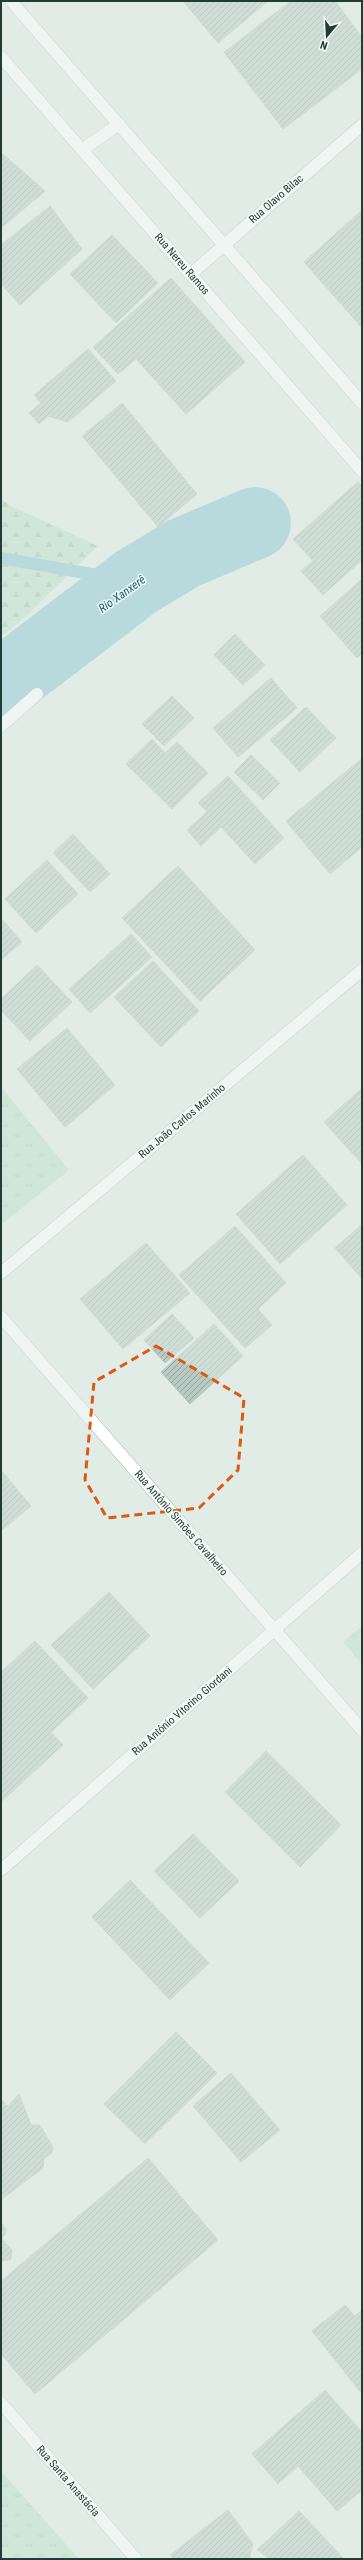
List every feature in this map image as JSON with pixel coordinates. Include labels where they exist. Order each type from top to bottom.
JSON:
[{"type":"street","points":[[11,1],[362,403]]},
{"type":"street","name":"Rua Nereu Ramos","points":[[1,57],[362,470]]},
{"type":"street","points":[[82,150],[119,124]]},
{"type":"street","name":"Rua Olavo Bilac","points":[[191,274],[362,125]]},
{"type":"street","points":[[1,726],[37,694]]},
{"type":"street","name":"Rua João Carlos Marinho","points":[[1,1273],[362,970]]},
{"type":"street","name":"Rua Antônio Simões Cavalheiro","points":[[1,1317],[362,1730]]},
{"type":"street","name":"Rua Antônio Vitorino Giordani","points":[[1,1870],[362,1553]]},
{"type":"street","name":"Rua Santa Anastácia","points":[[1,2403],[136,2559]]},
{"type":"highlighted area","points":[[156,1346],[244,1398],[238,1470],[199,1508],[107,1518],[85,1480],[94,1382]]},
{"type":"green space","points":[[1,499],[11,506],[98,546],[24,618],[1,637]]},
{"type":"green space","points":[[1,1087],[69,1170],[1,1225]]},
{"type":"green space","points":[[362,1626],[362,1664],[343,1642]]},
{"type":"green space","points":[[1,2471],[79,2559],[1,2559]]},
{"type":"building","points":[[183,1],[268,1],[218,43]]},
{"type":"building","points":[[291,1],[335,1],[362,37],[362,69],[283,129],[224,52]]},
{"type":"building","points":[[3,154],[45,191],[1,228],[1,156]]},
{"type":"building","points":[[50,206],[82,249],[20,305],[1,284],[1,245]]},
{"type":"building","points":[[362,210],[362,328],[304,262]]},
{"type":"building","points":[[112,235],[158,283],[116,323],[70,274]]},
{"type":"building","points":[[171,278],[245,362],[186,414],[136,359],[118,374],[93,347]]},
{"type":"building","points":[[88,349],[116,381],[68,422],[48,416],[39,424],[29,413],[41,403],[34,395]]},
{"type":"building","points":[[122,403],[197,494],[158,527],[82,436]]},
{"type":"building","points":[[358,482],[362,486],[362,560],[323,595],[301,571],[313,561],[293,539]]},
{"type":"building","points":[[362,579],[362,653],[357,658],[320,616]]},
{"type":"building","points":[[235,634],[265,665],[243,685],[214,655]]},
{"type":"building","points":[[271,678],[297,708],[238,757],[213,728]]},
{"type":"building","points":[[172,696],[194,718],[164,746],[142,724]]},
{"type":"building","points":[[306,707],[336,738],[300,772],[270,740]]},
{"type":"building","points":[[152,739],[165,753],[177,742],[208,773],[172,809],[126,764]]},
{"type":"building","points":[[251,755],[280,783],[263,800],[234,772]]},
{"type":"building","points":[[361,759],[362,847],[330,874],[286,821]]},
{"type":"building","points":[[228,776],[284,838],[255,864],[221,827],[201,846],[187,830],[207,812],[198,803]]},
{"type":"building","points":[[73,834],[110,874],[90,892],[53,853]]},
{"type":"building","points":[[47,860],[78,894],[36,933],[5,899]]},
{"type":"building","points":[[178,866],[255,950],[200,1001],[122,918]]},
{"type":"building","points":[[1,918],[22,942],[1,960]]},
{"type":"building","points":[[131,934],[152,957],[90,1013],[69,989]]},
{"type":"building","points":[[153,961],[199,1011],[161,1047],[114,997]]},
{"type":"building","points":[[37,965],[72,1002],[30,1041],[1,1010],[1,999]]},
{"type":"building","points":[[67,1028],[115,1085],[65,1127],[17,1069]]},
{"type":"building","points":[[362,1088],[362,1164],[324,1122]]},
{"type":"building","points":[[303,1155],[347,1205],[280,1264],[236,1214]]},
{"type":"building","points":[[362,1224],[362,1279],[335,1248]]},
{"type":"building","points":[[235,1226],[286,1283],[258,1309],[272,1325],[245,1348],[179,1275]]},
{"type":"building","points":[[146,1243],[190,1293],[123,1349],[80,1299]]},
{"type":"building","points":[[172,1314],[194,1338],[165,1363],[144,1340]]},
{"type":"building","points":[[214,1324],[243,1356],[190,1404],[161,1372]]},
{"type":"building","points":[[1,1470],[31,1506],[1,1531]]},
{"type":"building","points":[[109,1592],[150,1636],[93,1689],[51,1645]]},
{"type":"building","points":[[35,1641],[88,1698],[51,1732],[63,1745],[1,1802],[1,1672]]},
{"type":"building","points":[[266,1751],[341,1825],[300,1867],[225,1792]]},
{"type":"building","points":[[193,1834],[239,1881],[200,1918],[154,1871]]},
{"type":"building","points":[[130,1880],[209,1963],[170,2000],[92,1917]]},
{"type":"building","points":[[176,2032],[217,2073],[145,2144],[104,2104]]},
{"type":"building","points":[[231,2073],[280,2130],[241,2162],[193,2106]]},
{"type":"building","points":[[19,2094],[31,2125],[40,2125],[53,2147],[51,2154],[44,2158],[43,2168],[1,2200],[1,2099],[8,2106]]},
{"type":"building","points":[[148,2158],[218,2240],[35,2394],[1,2354],[1,2281]]},
{"type":"building","points":[[1,2223],[7,2230],[2,2239],[12,2250],[11,2259],[3,2261],[1,2264]]},
{"type":"building","points":[[345,2305],[355,2316],[362,2310],[362,2394],[312,2331]]},
{"type":"building","points":[[325,2390],[362,2432],[362,2490],[337,2511],[298,2466],[278,2484],[252,2454]]},
{"type":"building","points":[[228,2510],[253,2544],[249,2559],[174,2559],[170,2555]]},
{"type":"building","points":[[299,2511],[344,2559],[270,2559],[257,2550]]},
{"type":"waterway","name":"Rio Xanxerê","points":[[1,685],[136,582],[184,553],[255,523]]},
{"type":"waterway","points":[[1,558],[136,582]]}]
